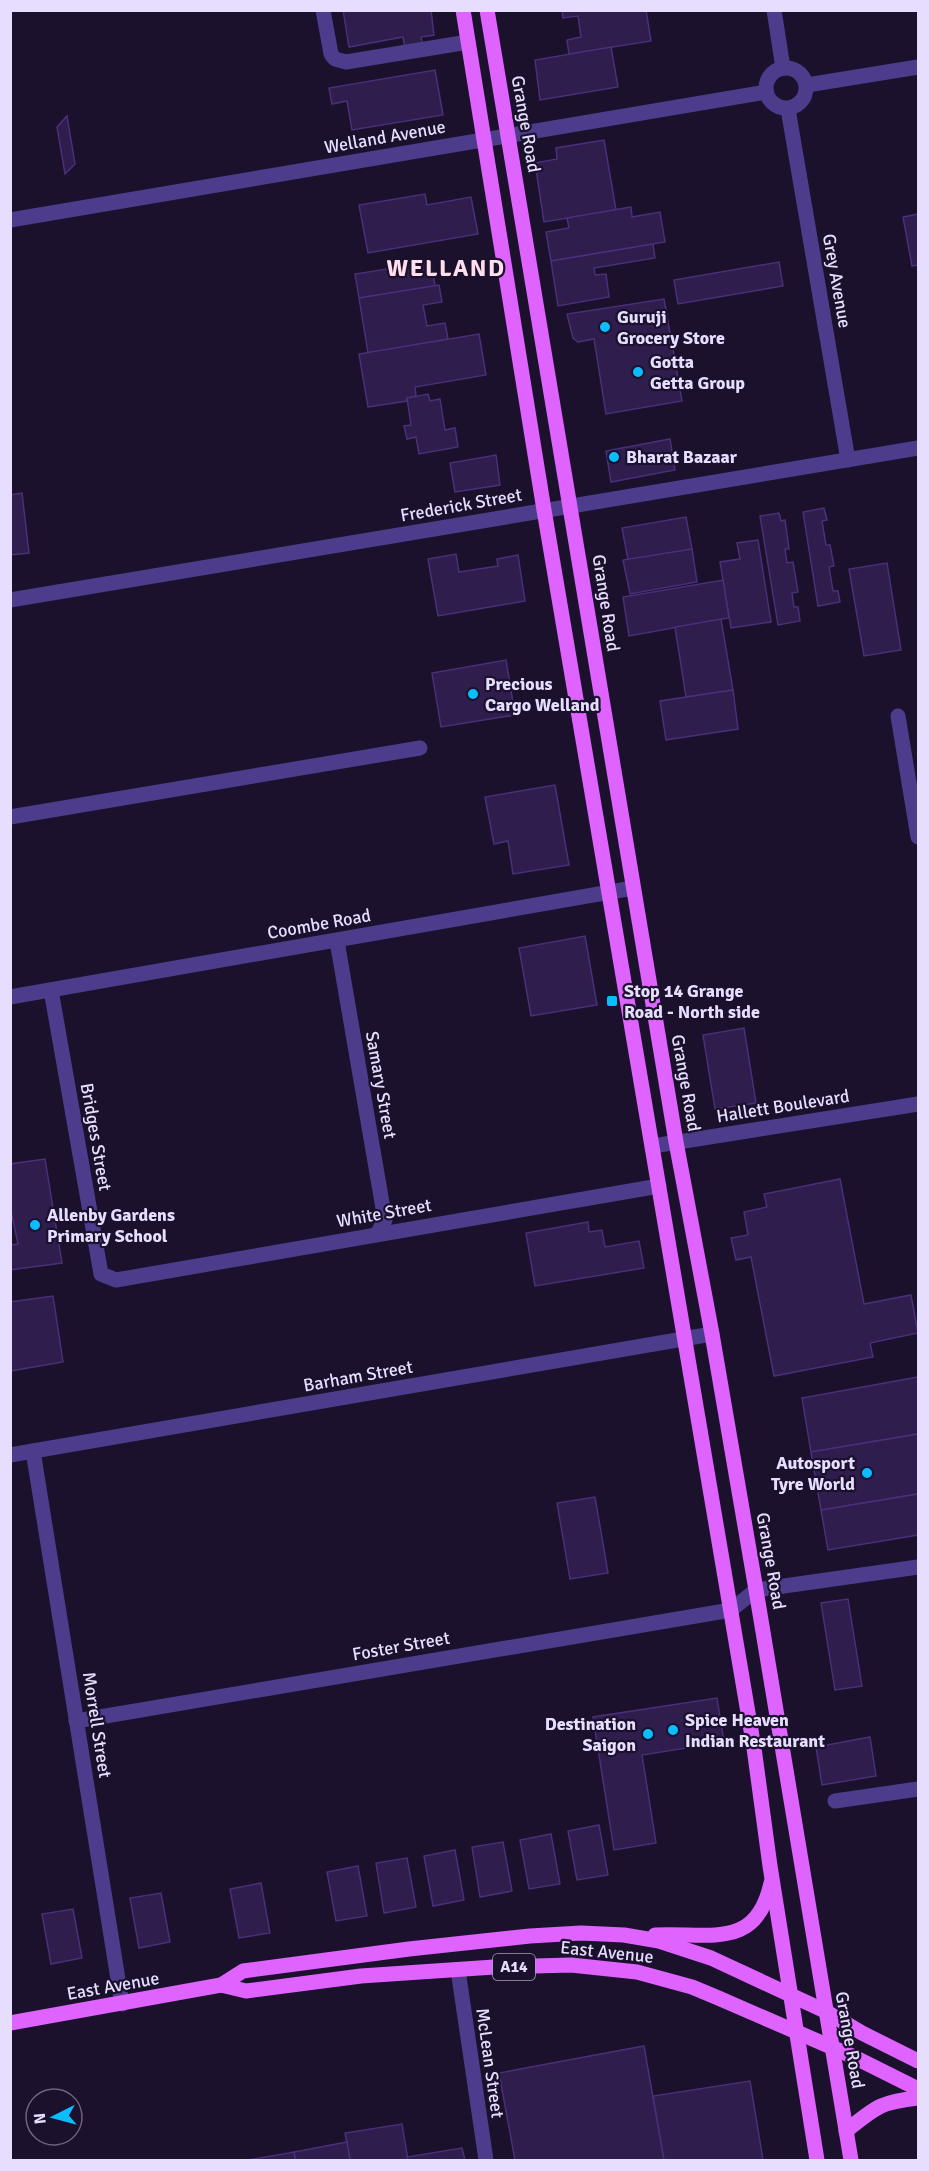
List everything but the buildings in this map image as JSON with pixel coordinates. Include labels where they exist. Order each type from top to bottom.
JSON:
[{"type":"main road","points":[[463,10],[544,510],[754,1748],[817,2160]]},
{"type":"main road","name":"Grange Road","points":[[487,10],[676,1142],[712,1334],[851,2160]]},
{"type":"main road","points":[[632,1936],[737,1932],[759,1917],[767,1898],[772,1876]]},
{"type":"main road","name":"East Avenue","points":[[10,2024],[221,1985],[243,1971],[409,1949],[581,1933],[632,1936],[686,1948],[761,1980],[793,2002],[825,2011]]},
{"type":"main road","name":"East Avenue","points":[[221,1985],[246,1991],[361,1976],[571,1965],[637,1972],[692,1987],[832,2048]]},
{"type":"main road","name":"A14","points":[[825,2011],[862,2033],[918,2061]]},
{"type":"main road","name":"A14","points":[[832,2048],[918,2089]]},
{"type":"main road","points":[[846,2131],[876,2107],[886,2102],[918,2098]]},
{"type":"street","points":[[323,10],[331,54],[340,61],[346,62],[468,42]]},
{"type":"street","points":[[774,10],[783,68]]},
{"type":"street","points":[[807,85],[918,67]]},
{"type":"street","points":[[783,68],[794,69],[803,75],[807,85],[806,96],[799,105],[788,109],[778,107],[770,101],[766,92],[767,81],[773,72],[783,68]]},
{"type":"street","name":"Welland Avenue","points":[[10,220],[766,92]]},
{"type":"street","name":"Grey Avenue","points":[[788,109],[848,460]]},
{"type":"street","name":"Frederick Street","points":[[10,600],[918,448]]},
{"type":"street","points":[[898,716],[913,763],[918,837]]},
{"type":"street","points":[[10,818],[420,748]]},
{"type":"street","name":"Coombe Road","points":[[10,997],[633,888]]},
{"type":"street","name":"Samary Street","points":[[337,940],[384,1220],[377,1234]]},
{"type":"street","name":"Bridges Street","points":[[51,990],[101,1275],[116,1280]]},
{"type":"street","name":"Hallett Boulevard","points":[[653,1146],[918,1104]]},
{"type":"street","name":"White Street","points":[[116,1280],[659,1186]]},
{"type":"street","name":"Barham Street","points":[[10,1455],[712,1334]]},
{"type":"street","name":"Morrell Street","points":[[33,1451],[123,2004]]},
{"type":"street","points":[[731,1610],[756,1590],[918,1567]]},
{"type":"street","name":"Foster Street","points":[[76,1721],[731,1610]]},
{"type":"street","points":[[835,1801],[918,1789]]},
{"type":"street","name":"McLean Street","points":[[458,1970],[486,2160]]},
{"type":"place","name":"Guruji Grocery Store","points":[[605,327]]},
{"type":"place","name":"Gotta Getta Group","points":[[638,372]]},
{"type":"place","name":"Bharat Bazaar","points":[[614,457]]},
{"type":"place","name":"Precious Cargo Welland","points":[[473,694]]},
{"type":"place","name":"Stop 14 Grange Road - North side","points":[[612,1001]]},
{"type":"place","name":"Allenby Gardens Primary School","points":[[35,1225]]},
{"type":"place","name":"Autosport Tyre World","points":[[867,1473]]},
{"type":"place","name":"Spice Heaven Indian Restaurant","points":[[673,1730]]},
{"type":"place","name":"Destination Saigon","points":[[648,1734]]},
{"type":"district","name":"WELLAND","points":[[446,268]]}]
